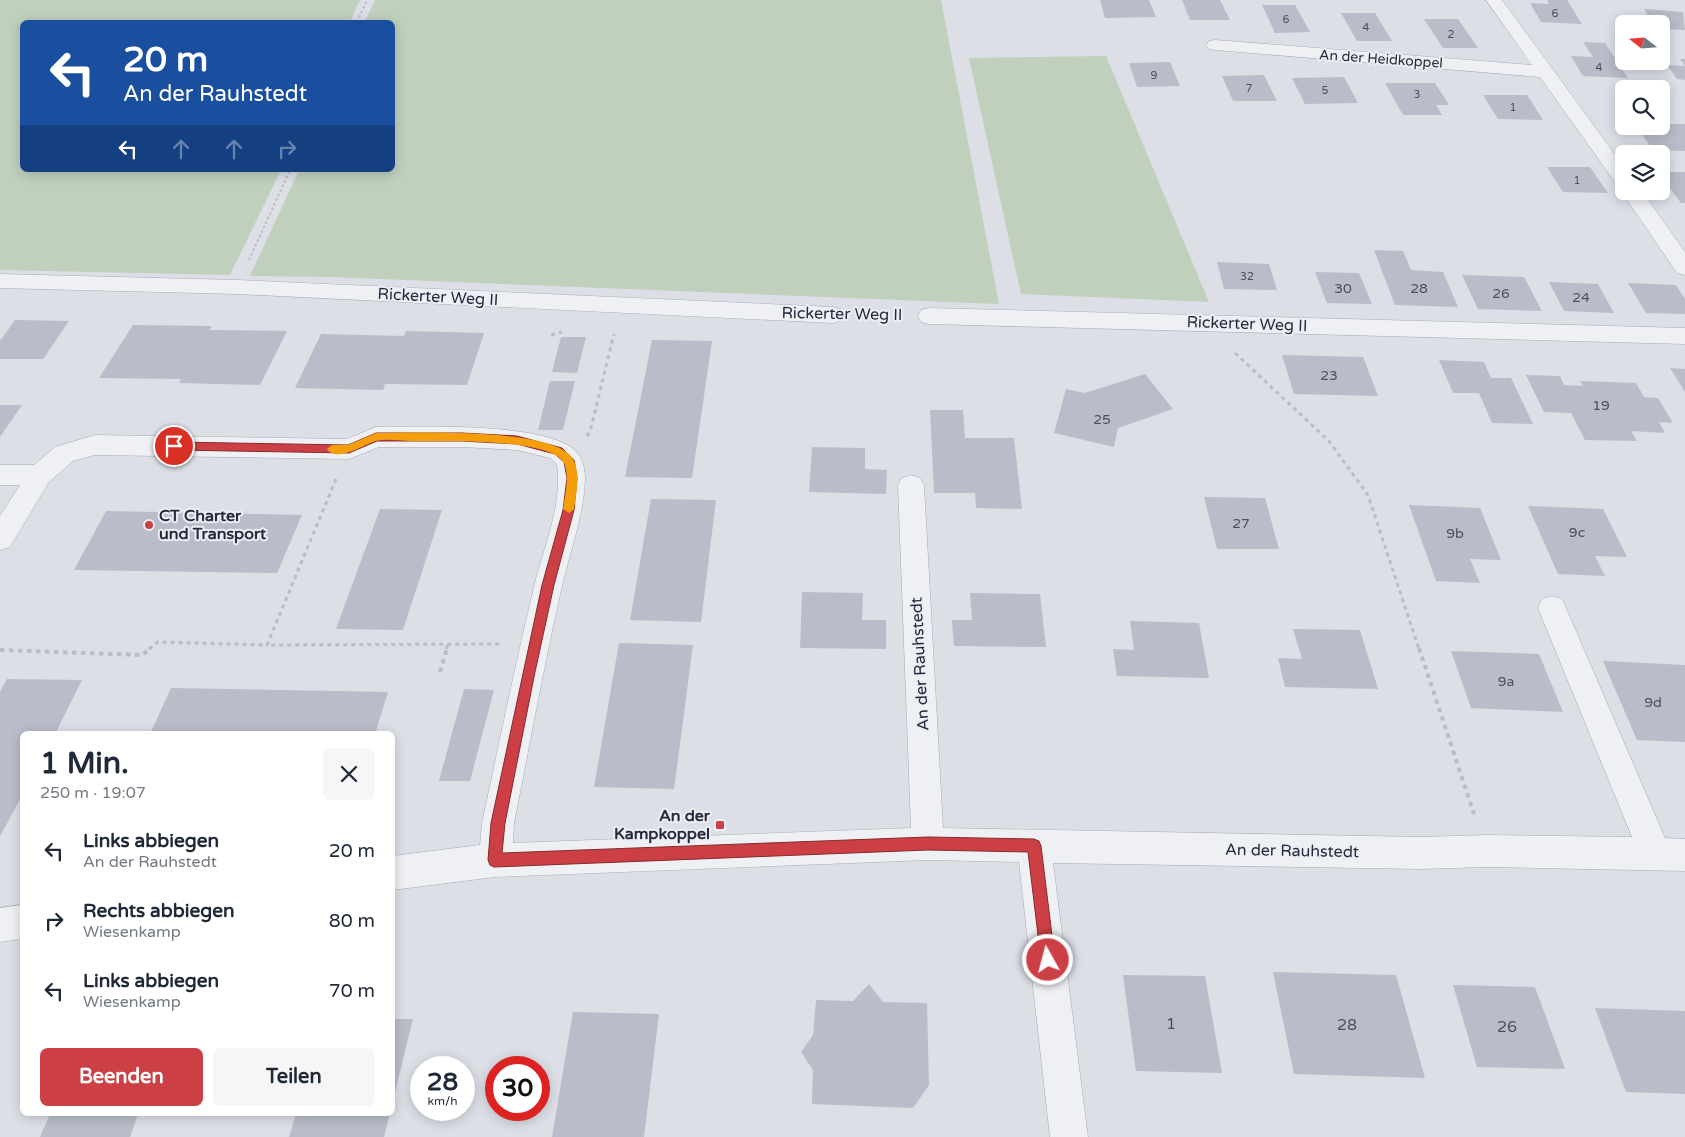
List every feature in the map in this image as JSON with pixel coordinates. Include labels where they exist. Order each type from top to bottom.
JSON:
[{"type":"street","points":[[1494,0],[1615,168]]},
{"type":"street","name":"An der Heidkoppel","points":[[1215,45],[1547,72]]},
{"type":"street","points":[[1637,200],[1685,268]]},
{"type":"street","name":"Rickerter Weg II","points":[[0,281],[237,287],[833,315]]},
{"type":"street","name":"Rickerter Weg II","points":[[929,316],[1685,336]]},
{"type":"street","points":[[0,539],[40,475],[64,454],[95,445],[349,449],[376,437],[517,440],[558,451],[568,460],[572,478],[568,510],[548,585],[498,823],[494,860]]},
{"type":"street","points":[[0,475],[40,475]]},
{"type":"street","name":"An der Rauhstedt","points":[[911,485],[928,844]]},
{"type":"street","name":"An der Rauhstedt","points":[[395,873],[494,860],[928,844],[1421,853],[1486,851],[1670,855],[1552,608]]},
{"type":"street","points":[[1034,846],[1070,1137]]},
{"type":"street","points":[[0,925],[20,922]]},
{"type":"path","points":[[358,20],[367,0]]},
{"type":"path","points":[[237,287],[289,172]]},
{"type":"path","points":[[568,460],[590,432],[620,306]]},
{"type":"path","name":"Rickerter Weg II","points":[[833,315],[929,316]]},
{"type":"path","points":[[1197,322],[1228,347],[1329,441],[1368,495],[1486,851]]},
{"type":"path","points":[[267,645],[349,449]]},
{"type":"path","points":[[0,650],[142,655],[158,642],[267,645],[536,644]]},
{"type":"path","points":[[440,672],[448,644]]},
{"type":"green space","points":[[0,0],[360,0],[351,20],[20,20],[20,172],[280,172],[230,275],[0,270]]},
{"type":"green space","points":[[375,0],[941,0],[999,304],[331,277],[250,276],[298,172],[395,172],[395,20],[366,20]]},
{"type":"green space","points":[[1106,56],[1209,302],[1021,294],[969,58]]},
{"type":"building","points":[[1100,0],[1149,0],[1156,17],[1105,18]]},
{"type":"building","points":[[1182,0],[1220,0],[1230,20],[1190,20]]},
{"type":"building","points":[[1547,0],[1567,0],[1582,24],[1541,22],[1530,3],[1549,4]]},
{"type":"building","points":[[1262,5],[1295,5],[1310,32],[1275,33]]},
{"type":"building","points":[[1644,9],[1683,12],[1685,30],[1670,29],[1670,15],[1647,15]]},
{"type":"building","points":[[1341,13],[1375,13],[1392,41],[1357,41]]},
{"type":"building","points":[[1424,19],[1458,19],[1478,48],[1443,48]]},
{"type":"building","points":[[1583,42],[1605,43],[1615,58],[1615,70],[1623,70],[1628,78],[1583,76],[1571,56],[1593,57]]},
{"type":"building","points":[[1680,59],[1685,59],[1685,66]]},
{"type":"building","points":[[1170,62],[1180,86],[1137,87],[1129,63]]},
{"type":"building","points":[[1670,65],[1685,66],[1685,80],[1677,79],[1670,69]]},
{"type":"building","points":[[1264,75],[1277,101],[1233,101],[1222,76]]},
{"type":"building","points":[[1344,77],[1358,103],[1305,104],[1292,78]]},
{"type":"building","points":[[1385,83],[1435,83],[1449,105],[1436,105],[1442,115],[1403,115]]},
{"type":"building","points":[[1483,95],[1527,95],[1543,120],[1498,119]]},
{"type":"building","points":[[1670,124],[1685,124],[1685,151],[1670,151],[1670,145],[1649,145],[1642,135],[1670,135]]},
{"type":"building","points":[[1547,167],[1590,167],[1608,193],[1563,192]]},
{"type":"building","points":[[1670,172],[1685,172],[1685,203],[1681,203],[1670,188]]},
{"type":"building","points":[[1374,250],[1403,251],[1411,270],[1443,272],[1458,307],[1395,305]]},
{"type":"building","points":[[1217,262],[1269,264],[1277,290],[1224,289]]},
{"type":"building","points":[[1315,272],[1359,273],[1372,304],[1327,303]]},
{"type":"building","points":[[1462,275],[1524,277],[1542,311],[1478,309]]},
{"type":"building","points":[[1549,282],[1598,284],[1614,313],[1564,311]]},
{"type":"building","points":[[1628,283],[1676,285],[1685,299],[1685,314],[1646,313]]},
{"type":"building","points":[[15,320],[69,321],[43,359],[0,359],[0,341]]},
{"type":"building","points":[[133,325],[212,326],[209,330],[287,331],[260,385],[179,383],[181,379],[99,378]]},
{"type":"building","points":[[406,331],[484,333],[467,385],[385,384],[383,390],[295,388],[321,334],[404,336]]},
{"type":"building","points":[[561,337],[586,337],[577,373],[552,372]]},
{"type":"building","points":[[652,340],[712,341],[692,478],[625,477]]},
{"type":"building","points":[[1282,355],[1363,357],[1378,396],[1294,394]]},
{"type":"building","points":[[1439,360],[1484,362],[1491,378],[1511,378],[1533,424],[1492,423],[1479,393],[1453,393]]},
{"type":"building","points":[[1670,368],[1685,369],[1685,392]]},
{"type":"building","points":[[1145,374],[1173,409],[1118,428],[1114,447],[1054,433],[1066,389],[1085,393]]},
{"type":"building","points":[[1526,375],[1560,376],[1564,385],[1583,386],[1580,381],[1636,383],[1644,397],[1658,398],[1673,423],[1659,422],[1665,433],[1631,431],[1637,441],[1585,440],[1571,413],[1544,412]]},
{"type":"building","points":[[550,381],[575,381],[563,430],[538,430]]},
{"type":"building","points":[[0,405],[22,405],[0,437]]},
{"type":"building","points":[[930,410],[963,410],[965,438],[1014,438],[1022,509],[976,508],[975,493],[934,493]]},
{"type":"building","points":[[812,447],[865,448],[865,469],[887,470],[886,494],[809,492]]},
{"type":"building","points":[[1204,497],[1265,498],[1279,549],[1217,549]]},
{"type":"building","points":[[651,499],[716,500],[701,622],[630,620]]},
{"type":"building","points":[[1409,505],[1480,508],[1501,560],[1470,559],[1480,583],[1436,581]]},
{"type":"building","points":[[1528,506],[1603,509],[1627,557],[1595,556],[1605,576],[1558,574]]},
{"type":"building","points":[[380,509],[442,510],[403,630],[336,629]]},
{"type":"building","points":[[106,511],[302,515],[277,573],[74,570]]},
{"type":"building","points":[[802,592],[863,593],[862,620],[886,620],[886,649],[800,648]]},
{"type":"building","points":[[970,593],[1040,594],[1046,647],[954,646],[952,620],[972,620]]},
{"type":"building","points":[[1130,621],[1199,623],[1209,678],[1117,676],[1113,649],[1134,650]]},
{"type":"building","points":[[1293,629],[1360,630],[1378,689],[1285,687],[1278,658],[1302,659]]},
{"type":"building","points":[[619,643],[693,645],[674,789],[594,787]]},
{"type":"building","points":[[1451,651],[1539,654],[1563,712],[1471,708]]},
{"type":"building","points":[[1603,661],[1685,665],[1685,742],[1637,740]]},
{"type":"building","points":[[7,679],[82,680],[56,731],[20,731],[20,800],[0,836],[0,692]]},
{"type":"building","points":[[171,688],[388,692],[376,731],[151,731]]},
{"type":"building","points":[[464,689],[494,690],[470,781],[439,781]]},
{"type":"building","points":[[1273,972],[1396,975],[1425,1078],[1294,1074]]},
{"type":"building","points":[[1123,975],[1205,976],[1222,1073],[1136,1071]]},
{"type":"building","points":[[869,984],[883,1002],[927,1003],[929,1085],[913,1108],[812,1104],[813,1070],[801,1052],[813,1035],[816,1000],[853,1001]]},
{"type":"building","points":[[1453,985],[1535,987],[1565,1069],[1477,1067]]},
{"type":"building","points":[[1595,1008],[1685,1011],[1685,1094],[1626,1092]]},
{"type":"building","points":[[573,1012],[659,1014],[644,1137],[552,1137]]},
{"type":"building","points":[[395,1019],[413,1019],[395,1092]]},
{"type":"building","points":[[49,1116],[137,1116],[130,1137],[40,1137]]},
{"type":"building","points":[[295,1116],[389,1116],[384,1137],[289,1137]]},
{"type":"slow traffic","points":[[332,449],[349,449],[376,437],[462,437],[517,440],[558,451],[568,460],[572,478],[569,509]]},
{"type":"place","name":"CT Charter und Transport","points":[[149,525]]},
{"type":"place","name":"An der Kampkoppel","points":[[720,825]]},
{"type":"route","points":[[174,446],[349,449],[376,437],[462,437],[517,440],[558,451],[568,460],[572,478],[568,510],[548,585],[529,672],[498,823],[494,860],[928,844],[1034,846],[1048,960]]}]
